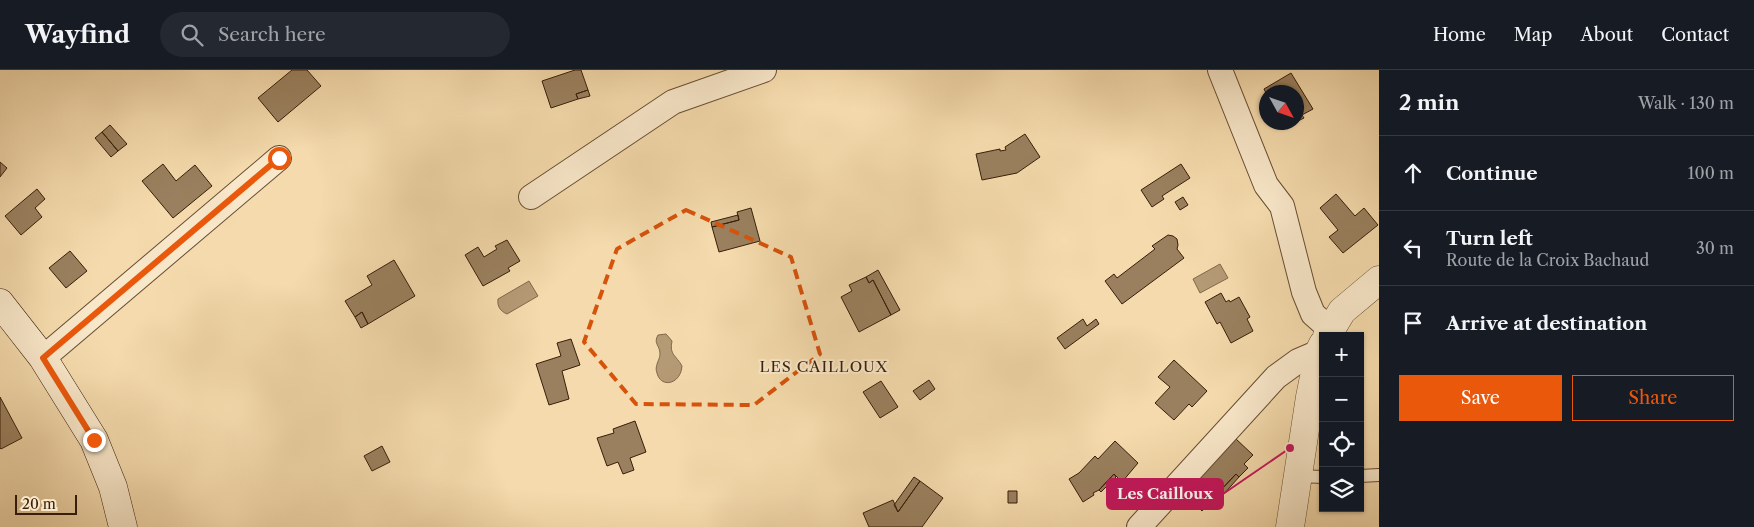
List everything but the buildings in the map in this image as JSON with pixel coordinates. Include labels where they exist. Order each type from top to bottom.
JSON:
[{"type":"main road","points":[[1330,332],[1342,312],[1379,280]]},
{"type":"main road","points":[[0,304],[43,358],[94,440],[113,488],[123,527]]},
{"type":"main road","points":[[1290,527],[1310,477],[1321,377]]},
{"type":"street","points":[[531,197],[673,102],[764,70]]},
{"type":"street","points":[[1220,70],[1266,185],[1282,206],[1304,292],[1321,332]]},
{"type":"street","points":[[43,358],[279,158]]},
{"type":"street","points":[[1139,527],[1276,378],[1319,345]]},
{"type":"lane","points":[[1364,476],[1379,475]]},
{"type":"highlighted area","points":[[686,210],[791,257],[820,354],[754,405],[636,404],[584,342],[617,249]]},
{"type":"shaded area","points":[[1220,264],[1228,278],[1200,293],[1193,279]]},
{"type":"shaded area","points":[[529,281],[538,296],[507,314],[501,310],[498,299]]},
{"type":"shaded area","points":[[666,334],[672,341],[672,352],[682,366],[678,377],[666,383],[659,378],[657,373],[656,368],[660,354],[656,343],[658,335]]},
{"type":"place","name":"Les Cailloux","points":[[1290,448]]},
{"type":"district","name":"LES CAILLOUX","points":[[824,366]]},
{"type":"route","points":[[94,440],[43,358],[279,158]]}]
